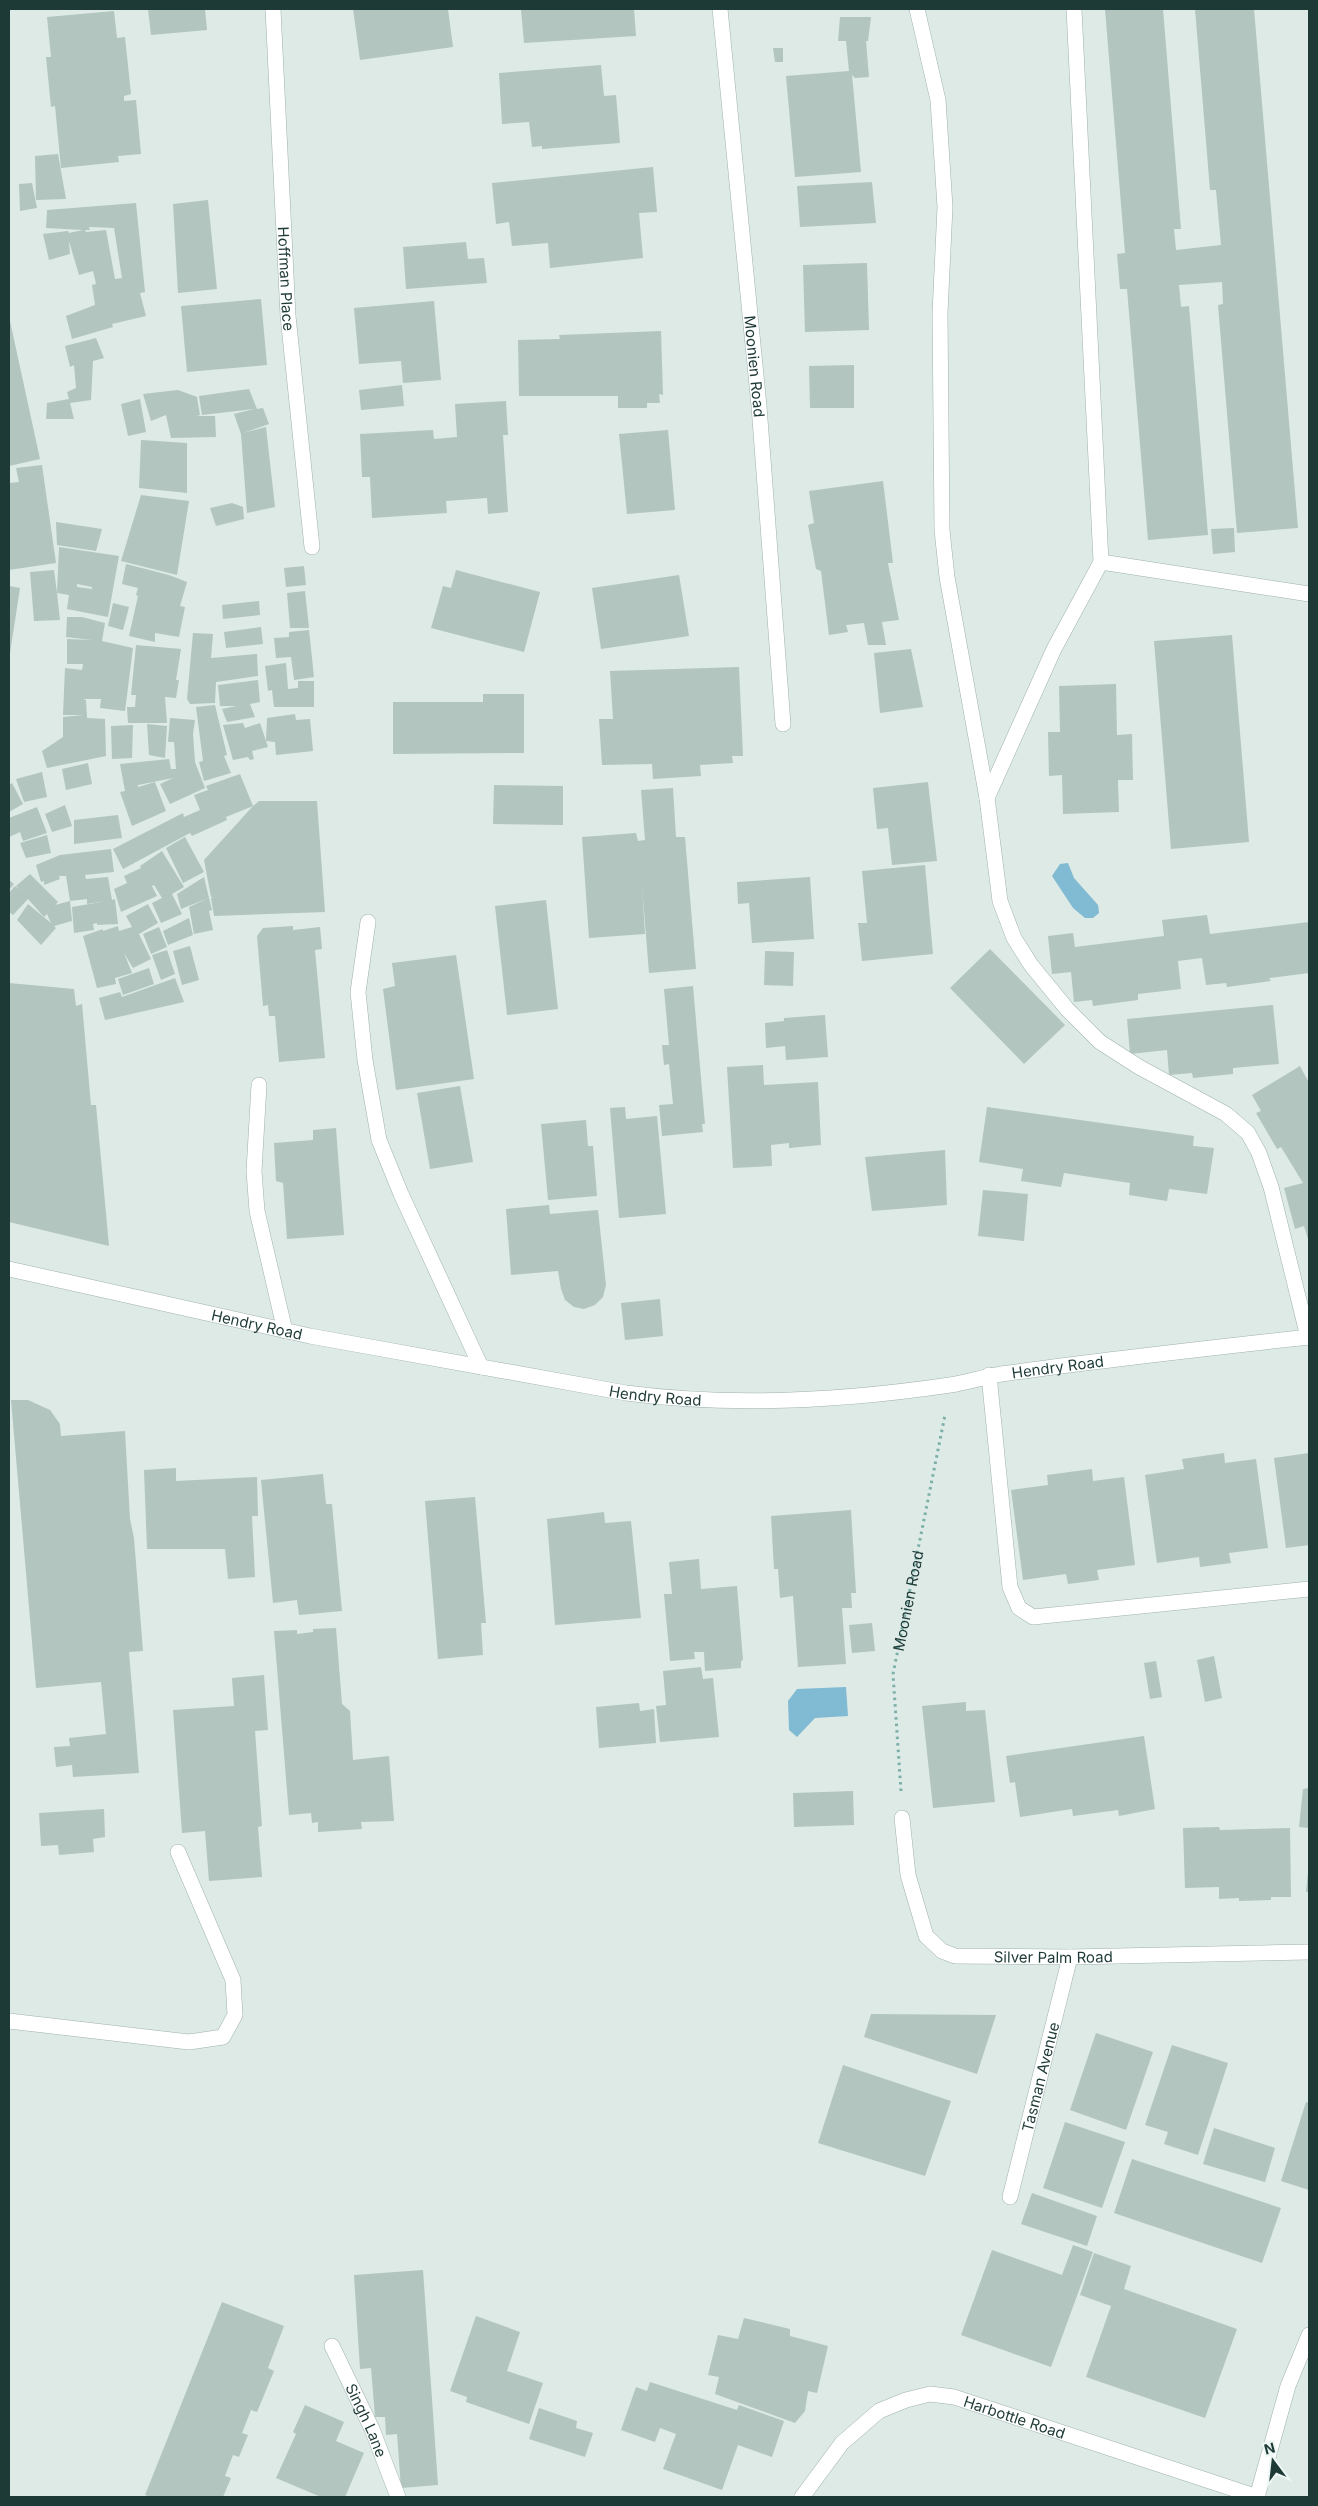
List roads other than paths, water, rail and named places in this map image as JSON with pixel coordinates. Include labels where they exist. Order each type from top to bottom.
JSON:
[{"type":"street","name":"Hoffman Place","points":[[273,9],[288,316],[312,547]]},
{"type":"street","name":"Moonien Road","points":[[720,9],[759,406],[783,724]]},
{"type":"street","points":[[917,9],[938,100],[945,207],[940,313],[942,530],[947,577],[987,798],[1000,901],[1014,938],[1031,965],[1066,1009],[1100,1042],[1138,1067],[1226,1114],[1248,1133],[1259,1153],[1271,1188],[1309,1337]]},
{"type":"street","points":[[987,798],[1054,649],[1101,562],[1074,9]]},
{"type":"street","points":[[1101,562],[1309,594]]},
{"type":"street","points":[[368,922],[358,992],[365,1060],[379,1140],[401,1194],[481,1367]]},
{"type":"street","points":[[259,1085],[254,1171],[257,1211],[285,1331]]},
{"type":"street","name":"Hendry Road","points":[[9,1269],[285,1331],[481,1367],[675,1399],[747,1402],[826,1398],[951,1385],[989,1376],[1138,1355],[1309,1337]]},
{"type":"street","points":[[989,1376],[1010,1587],[1019,1608],[1033,1617],[1309,1589]]},
{"type":"street","name":"Silver Palm Road","points":[[902,1818],[908,1876],[926,1936],[942,1952],[955,1956],[1070,1958],[1309,1952]]},
{"type":"street","points":[[9,2021],[189,2042],[222,2038],[235,2015],[233,1980],[178,1852]]},
{"type":"street","name":"Tasman Avenue","points":[[1010,2196],[1070,1958]]},
{"type":"street","points":[[1258,2497],[1288,2386],[1309,2334]]},
{"type":"street","name":"Singh Lane","points":[[332,2346],[372,2429],[398,2497]]},
{"type":"street","name":"Harbottle Road","points":[[802,2497],[842,2443],[879,2411],[906,2400],[930,2394],[954,2397],[1258,2497]]},
{"type":"water","points":[[1068,863],[1074,878],[1098,905],[1099,913],[1093,918],[1085,918],[1073,908],[1052,876],[1060,864]]},
{"type":"water","points":[[846,1687],[848,1716],[815,1718],[797,1737],[789,1730],[788,1701],[797,1689]]}]
